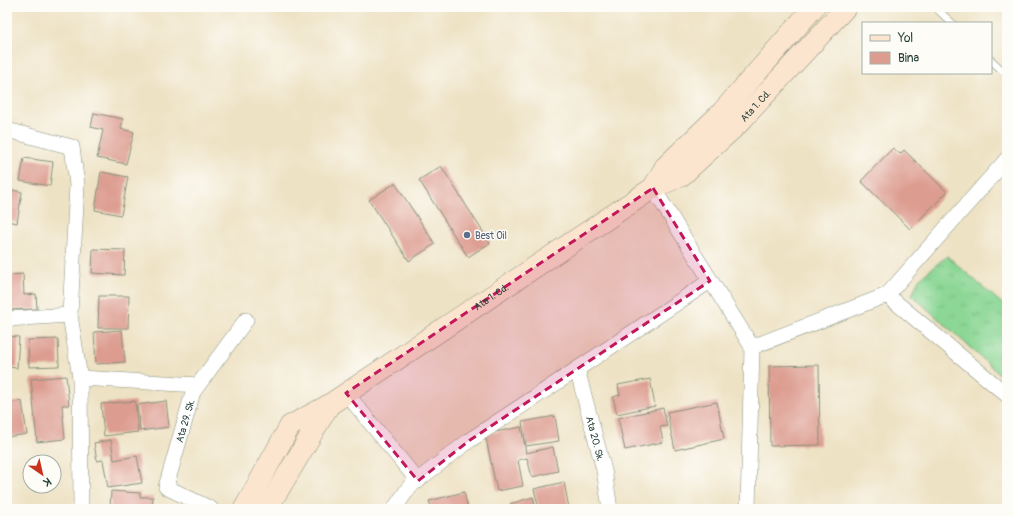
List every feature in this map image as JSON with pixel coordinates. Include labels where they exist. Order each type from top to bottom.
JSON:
[{"type":"street","name":"Ata 1. Cd.","points":[[652,188],[665,167],[722,112],[814,7]]},
{"type":"street","name":"Ata 1. Cd.","points":[[244,509],[290,426],[338,399],[652,188],[681,176],[738,124],[846,7]]},
{"type":"street","points":[[7,130],[72,147],[77,185],[70,315],[80,378],[81,509]]},
{"type":"street","points":[[752,347],[887,295],[1007,159]]},
{"type":"street","points":[[652,188],[752,347],[748,509]]},
{"type":"street","points":[[394,509],[410,486],[470,440],[710,281]]},
{"type":"street","points":[[887,295],[1007,395]]},
{"type":"street","points":[[7,319],[70,315]]},
{"type":"street","name":"Ata 29. Sk.","points":[[211,509],[166,487],[194,392],[246,320]]},
{"type":"street","name":"Ata 20. Sk.","points":[[577,370],[604,470],[610,509]]},
{"type":"street","points":[[80,378],[198,385]]},
{"type":"street","points":[[268,509],[338,399],[418,481]]},
{"type":"lane","points":[[939,11],[951,22]]},
{"type":"lane","points":[[992,61],[1007,75]]},
{"type":"highlighted area","points":[[653,188],[710,281],[470,440],[418,481],[346,393]]},
{"type":"green space","points":[[947,256],[1007,308],[1007,381],[912,295],[919,279]]},
{"type":"building","points":[[94,113],[123,119],[121,129],[134,132],[126,164],[97,158],[103,130],[91,127]]},
{"type":"building","points":[[893,148],[900,154],[904,150],[947,192],[910,229],[861,181]]},
{"type":"building","points":[[24,158],[53,162],[50,186],[20,181]]},
{"type":"building","points":[[441,166],[490,243],[468,257],[419,180]]},
{"type":"building","points":[[101,172],[128,177],[121,215],[95,210]]},
{"type":"building","points":[[395,183],[435,244],[409,261],[369,200]]},
{"type":"building","points":[[7,189],[22,192],[17,223],[7,221]]},
{"type":"building","points":[[93,249],[125,250],[124,275],[92,273]]},
{"type":"building","points":[[23,274],[24,295],[36,294],[37,309],[7,310],[7,275]]},
{"type":"building","points":[[99,296],[129,296],[128,328],[98,328]]},
{"type":"building","points":[[122,330],[125,362],[96,364],[94,332]]},
{"type":"building","points":[[7,336],[19,337],[17,368],[7,367]]},
{"type":"building","points":[[58,339],[59,366],[29,367],[28,340]]},
{"type":"building","points":[[819,365],[820,445],[770,446],[769,366]]},
{"type":"building","points":[[66,376],[69,405],[62,405],[65,439],[37,442],[31,379]]},
{"type":"building","points":[[650,379],[655,406],[617,414],[613,397],[620,395],[618,385]]},
{"type":"building","points":[[22,401],[27,434],[7,437],[7,403]]},
{"type":"building","points":[[135,401],[138,432],[104,436],[101,404]]},
{"type":"building","points":[[166,401],[169,427],[140,431],[137,405]]},
{"type":"building","points":[[717,402],[724,439],[675,450],[667,412]]},
{"type":"building","points":[[663,408],[667,426],[660,427],[663,442],[625,450],[618,418]]},
{"type":"building","points":[[555,416],[559,441],[526,446],[522,422]]},
{"type":"building","points":[[521,427],[526,453],[553,447],[558,471],[532,477],[527,458],[518,460],[523,486],[497,491],[485,434]]},
{"type":"building","points":[[111,440],[114,460],[137,456],[142,483],[108,488],[103,460],[97,461],[94,443]]},
{"type":"building","points":[[564,482],[569,508],[539,509],[534,489]]},
{"type":"building","points":[[111,491],[140,493],[140,497],[153,497],[152,509],[110,509]]},
{"type":"building","points":[[464,492],[468,509],[432,509],[429,501]]},
{"type":"building","points":[[533,497],[536,509],[512,509],[510,504]]},
{"type":"place","name":"Best Oil","points":[[467,235]]}]
